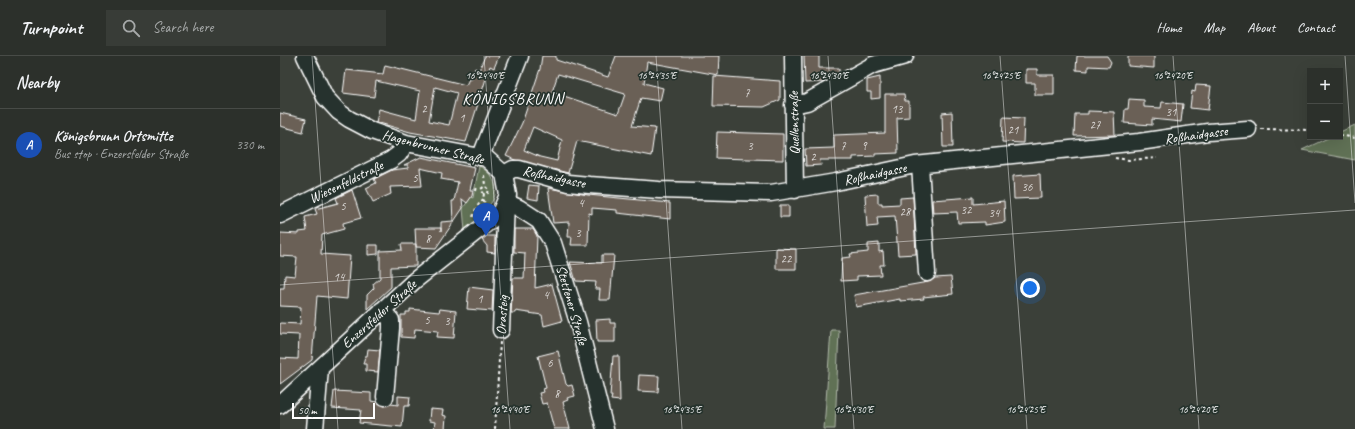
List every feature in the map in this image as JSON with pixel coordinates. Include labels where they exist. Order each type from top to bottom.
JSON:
[{"type":"street","name":"Hagenbrunner Straße","points":[[305,56],[326,97],[339,112],[360,126],[406,143],[482,164],[491,161],[504,174]]},
{"type":"street","points":[[482,164],[520,56]]},
{"type":"street","name":"Quellenstraße","points":[[793,56],[794,190]]},
{"type":"street","points":[[793,105],[807,102],[873,65],[905,56]]},
{"type":"street","name":"Roßhaidgasse","points":[[504,174],[513,169],[568,183],[620,188],[771,193],[794,190],[920,165],[1150,141],[1213,131],[1248,129]]},
{"type":"street","name":"Wiesenfeldstraße","points":[[280,215],[391,160],[399,154],[406,143]]},
{"type":"street","points":[[920,165],[927,273]]},
{"type":"street","points":[[477,225],[500,213],[506,202],[508,190],[504,174]]},
{"type":"street","name":"Orasteig","points":[[501,330],[506,202]]},
{"type":"street","name":"Stettener Straße","points":[[506,202],[519,208],[539,221],[553,243],[578,322],[605,429]]},
{"type":"street","name":"Enzersfelder Straße","points":[[280,405],[382,310],[477,225]]},
{"type":"street","points":[[382,310],[390,320],[391,328],[385,397]]},
{"type":"street","points":[[315,429],[320,368]]},
{"type":"path","points":[[1248,129],[1307,130]]},
{"type":"path","points":[[1343,136],[1355,138]]},
{"type":"path","points":[[482,164],[485,186],[490,190],[488,193],[484,194]]},
{"type":"path","points":[[476,189],[481,189],[485,186]]},
{"type":"path","points":[[477,225],[475,211],[483,199],[484,194],[481,189]]},
{"type":"path","points":[[483,199],[487,207]]},
{"type":"path","name":"Orasteig","points":[[495,429],[501,330]]},
{"type":"green space","points":[[1355,125],[1355,160],[1302,150],[1324,140],[1343,140],[1343,131]]},
{"type":"green space","points":[[479,166],[488,172],[494,180],[496,190],[495,195],[486,210],[483,209],[479,213],[481,216],[465,231],[463,208],[471,197],[473,198]]},
{"type":"green space","points":[[831,330],[839,330],[835,429],[824,429]]},
{"type":"building","points":[[485,56],[499,56],[494,68],[490,66],[466,142],[410,132],[376,122],[379,109],[416,119],[420,91],[376,81],[374,97],[343,93],[346,70],[383,74],[385,65],[466,85],[469,79],[471,80],[475,68],[479,70]],"holes":[[[435,87],[457,93],[449,125],[429,121]]]},
{"type":"building","points":[[542,56],[556,56],[556,60],[608,77],[616,56],[719,56],[718,75],[647,62],[644,83],[663,88],[660,101],[641,98],[632,126],[655,128],[651,156],[577,141],[568,173],[515,160],[506,156],[522,123],[540,69]],"holes":[[[558,74],[625,94],[618,114],[552,92]],[[533,127],[562,140],[557,161],[540,157],[524,150]]]},
{"type":"building","points":[[804,56],[819,56],[819,68],[839,68],[839,73],[823,82],[805,83]]},
{"type":"building","points":[[1077,56],[1107,56],[1111,62],[1109,67],[1088,66],[1088,71],[1076,70]]},
{"type":"building","points":[[1128,56],[1154,56],[1154,68],[1128,66]]},
{"type":"building","points":[[1026,69],[1037,69],[1037,75],[1054,75],[1054,95],[1035,95],[1035,83],[1026,83]]},
{"type":"building","points":[[714,76],[780,81],[780,100],[764,107],[713,106]]},
{"type":"building","points":[[880,77],[880,98],[871,99],[871,92],[867,92],[867,80]]},
{"type":"building","points":[[1196,85],[1211,86],[1208,110],[1190,108],[1192,91],[1195,92]]},
{"type":"building","points":[[885,94],[904,94],[905,101],[909,101],[909,117],[897,118],[898,153],[853,157],[853,160],[820,160],[821,165],[806,166],[805,149],[834,148],[834,135],[885,133]]},
{"type":"building","points":[[1129,99],[1144,100],[1144,107],[1161,108],[1162,102],[1183,104],[1181,122],[1152,119],[1152,125],[1124,123],[1125,109],[1128,109]]},
{"type":"building","points":[[1088,111],[1114,112],[1115,135],[1074,136],[1075,114],[1088,114]]},
{"type":"building","points":[[952,112],[953,147],[943,147],[942,113]]},
{"type":"building","points":[[280,113],[306,119],[303,132],[280,126]]},
{"type":"building","points":[[1003,117],[1024,118],[1023,143],[1002,142]]},
{"type":"building","points":[[717,132],[783,134],[783,160],[716,158]]},
{"type":"building","points":[[421,157],[475,168],[470,190],[473,190],[472,196],[467,203],[462,199],[463,208],[436,248],[416,247],[415,228],[441,228],[441,222],[453,221],[452,201],[454,201],[458,182],[441,179],[442,173],[420,168],[422,186],[390,187],[391,194],[373,202],[366,188],[376,183],[374,179],[392,170],[408,168],[408,165],[404,165]]},
{"type":"building","points":[[1040,174],[1041,198],[1014,199],[1013,176]]},
{"type":"building","points":[[529,185],[539,186],[538,200],[527,198]]},
{"type":"building","points":[[548,188],[588,195],[670,203],[670,219],[617,213],[617,210],[592,208],[592,214],[589,213],[588,245],[571,245],[572,237],[568,237],[569,222],[553,223]]},
{"type":"building","points":[[352,190],[361,218],[343,223],[344,229],[322,235],[321,254],[350,256],[347,299],[317,296],[312,360],[280,384],[280,358],[298,359],[299,335],[280,334],[280,323],[300,324],[301,307],[280,306],[280,288],[284,288],[285,275],[295,276],[297,257],[280,256],[280,233],[299,234],[299,232],[307,231],[305,217],[317,214],[315,209],[338,203],[336,198]]},
{"type":"building","points":[[878,194],[878,203],[882,203],[882,205],[900,204],[900,198],[913,197],[916,254],[898,255],[895,216],[877,217],[878,226],[867,227],[865,195]]},
{"type":"building","points":[[973,197],[973,204],[1004,201],[1005,222],[985,225],[985,222],[958,223],[957,212],[933,213],[932,200]]},
{"type":"building","points":[[780,205],[789,205],[789,217],[780,217]]},
{"type":"building","points":[[514,229],[533,229],[537,236],[535,288],[552,284],[562,321],[544,326],[542,315],[515,311],[515,313],[511,313],[513,278],[524,278],[525,253],[514,252]]},
{"type":"building","points":[[487,236],[495,236],[495,253],[487,252],[487,246],[482,240]]},
{"type":"building","points":[[879,243],[879,252],[883,251],[884,265],[880,265],[881,275],[857,276],[857,280],[841,281],[842,258],[851,257],[850,254],[868,252],[868,244]]},
{"type":"building","points":[[401,244],[416,244],[416,266],[391,267],[391,287],[367,309],[367,295],[374,288],[373,284],[380,278],[380,251],[402,250]]},
{"type":"building","points":[[368,245],[378,245],[378,254],[368,255]]},
{"type":"building","points":[[776,248],[796,249],[796,269],[776,269]]},
{"type":"building","points":[[602,255],[614,255],[610,300],[599,300],[600,289],[595,289],[596,282],[576,281],[570,262],[602,263]]},
{"type":"building","points":[[951,277],[953,294],[923,297],[924,299],[900,301],[900,299],[856,307],[854,295],[928,282],[935,278]]},
{"type":"building","points":[[469,287],[493,290],[492,311],[467,309]]},
{"type":"building","points":[[410,309],[439,312],[440,309],[456,311],[454,338],[437,337],[438,331],[415,329],[414,338],[401,337],[401,315],[406,315],[406,312],[410,312]]},
{"type":"building","points":[[610,319],[610,323],[615,323],[615,342],[597,342],[596,320]]},
{"type":"building","points":[[368,349],[380,350],[378,372],[366,371],[366,364],[363,364],[365,356],[367,356]]},
{"type":"building","points":[[558,351],[566,384],[568,386],[572,385],[575,396],[567,398],[568,400],[563,402],[570,429],[554,429],[547,403],[542,404],[539,393],[544,392],[543,389],[546,388],[538,356]]},
{"type":"building","points":[[613,356],[619,356],[620,401],[611,400],[612,396],[610,396]]},
{"type":"building","points":[[639,375],[659,376],[658,392],[638,391]]},
{"type":"building","points":[[334,391],[371,393],[371,401],[385,406],[391,404],[398,405],[398,396],[410,397],[409,406],[404,406],[402,427],[359,423],[361,410],[332,408]]},
{"type":"building","points":[[430,409],[443,410],[442,415],[446,416],[445,429],[434,429],[435,422],[429,421]]},
{"type":"place","name":"Königsbrunn Ortsmitte","points":[[486,236]]},
{"type":"district","name":"KÖNIGSBRUNN","points":[[513,99]]}]
